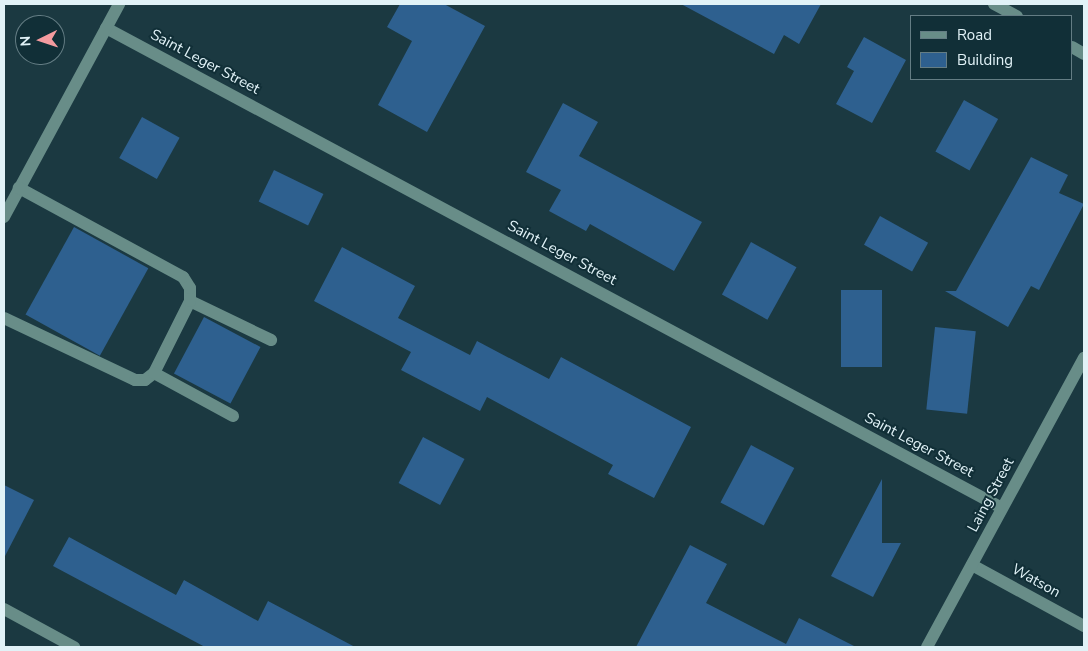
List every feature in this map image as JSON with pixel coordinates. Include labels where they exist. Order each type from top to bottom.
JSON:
[{"type":"street","points":[[4,217],[120,4]]},
{"type":"street","points":[[994,4],[1014,15]]},
{"type":"street","name":"Saint Leger Street","points":[[106,28],[1002,508]]},
{"type":"street","points":[[1073,48],[1084,54]]},
{"type":"street","points":[[4,318],[135,380],[145,380],[154,373],[190,301],[190,288],[183,277],[19,188]]},
{"type":"street","points":[[190,301],[271,340]]},
{"type":"street","name":"Laing Street","points":[[927,647],[1084,358]]},
{"type":"street","points":[[154,373],[233,416]]},
{"type":"street","name":"Watson","points":[[972,565],[1084,626]]},
{"type":"street","points":[[4,609],[74,647]]},
{"type":"building","points":[[400,4],[444,4],[485,26],[427,132],[378,105],[412,41],[387,27]]},
{"type":"building","points":[[681,4],[821,4],[799,44],[784,35],[774,54]]},
{"type":"building","points":[[864,37],[906,60],[872,123],[836,104],[854,71],[847,67]]},
{"type":"building","points":[[964,100],[998,119],[970,171],[935,152]]},
{"type":"building","points":[[563,103],[598,122],[579,156],[702,222],[674,271],[590,224],[586,231],[549,211],[561,190],[526,172]]},
{"type":"building","points":[[142,117],[180,138],[157,179],[119,158]]},
{"type":"building","points":[[1031,157],[1068,175],[1059,193],[1084,204],[1039,290],[1031,286],[1008,327],[945,291],[956,291]]},
{"type":"building","points":[[274,170],[323,194],[308,226],[259,201]]},
{"type":"building","points":[[880,216],[928,243],[912,272],[864,245]]},
{"type":"building","points":[[74,227],[148,268],[100,356],[26,314]]},
{"type":"building","points":[[751,242],[796,267],[767,320],[722,294]]},
{"type":"building","points":[[342,247],[415,286],[398,318],[470,355],[477,341],[549,379],[561,357],[691,427],[654,498],[608,474],[613,465],[487,397],[480,411],[401,370],[411,352],[314,301]]},
{"type":"building","points":[[841,290],[882,290],[882,367],[841,367]]},
{"type":"building","points":[[204,317],[261,347],[230,404],[174,374]]},
{"type":"building","points":[[935,327],[976,331],[967,414],[926,410]]},
{"type":"building","points":[[423,437],[464,459],[440,505],[399,483]]},
{"type":"building","points":[[751,445],[794,468],[764,525],[720,502]]},
{"type":"building","points":[[882,479],[882,543],[901,543],[873,597],[831,576]]},
{"type":"building","points":[[4,485],[34,500],[4,558]]},
{"type":"building","points":[[69,537],[176,595],[184,580],[258,621],[268,601],[355,647],[205,647],[53,566]]},
{"type":"building","points":[[690,545],[727,564],[706,603],[786,644],[799,618],[856,647],[636,647]]}]
